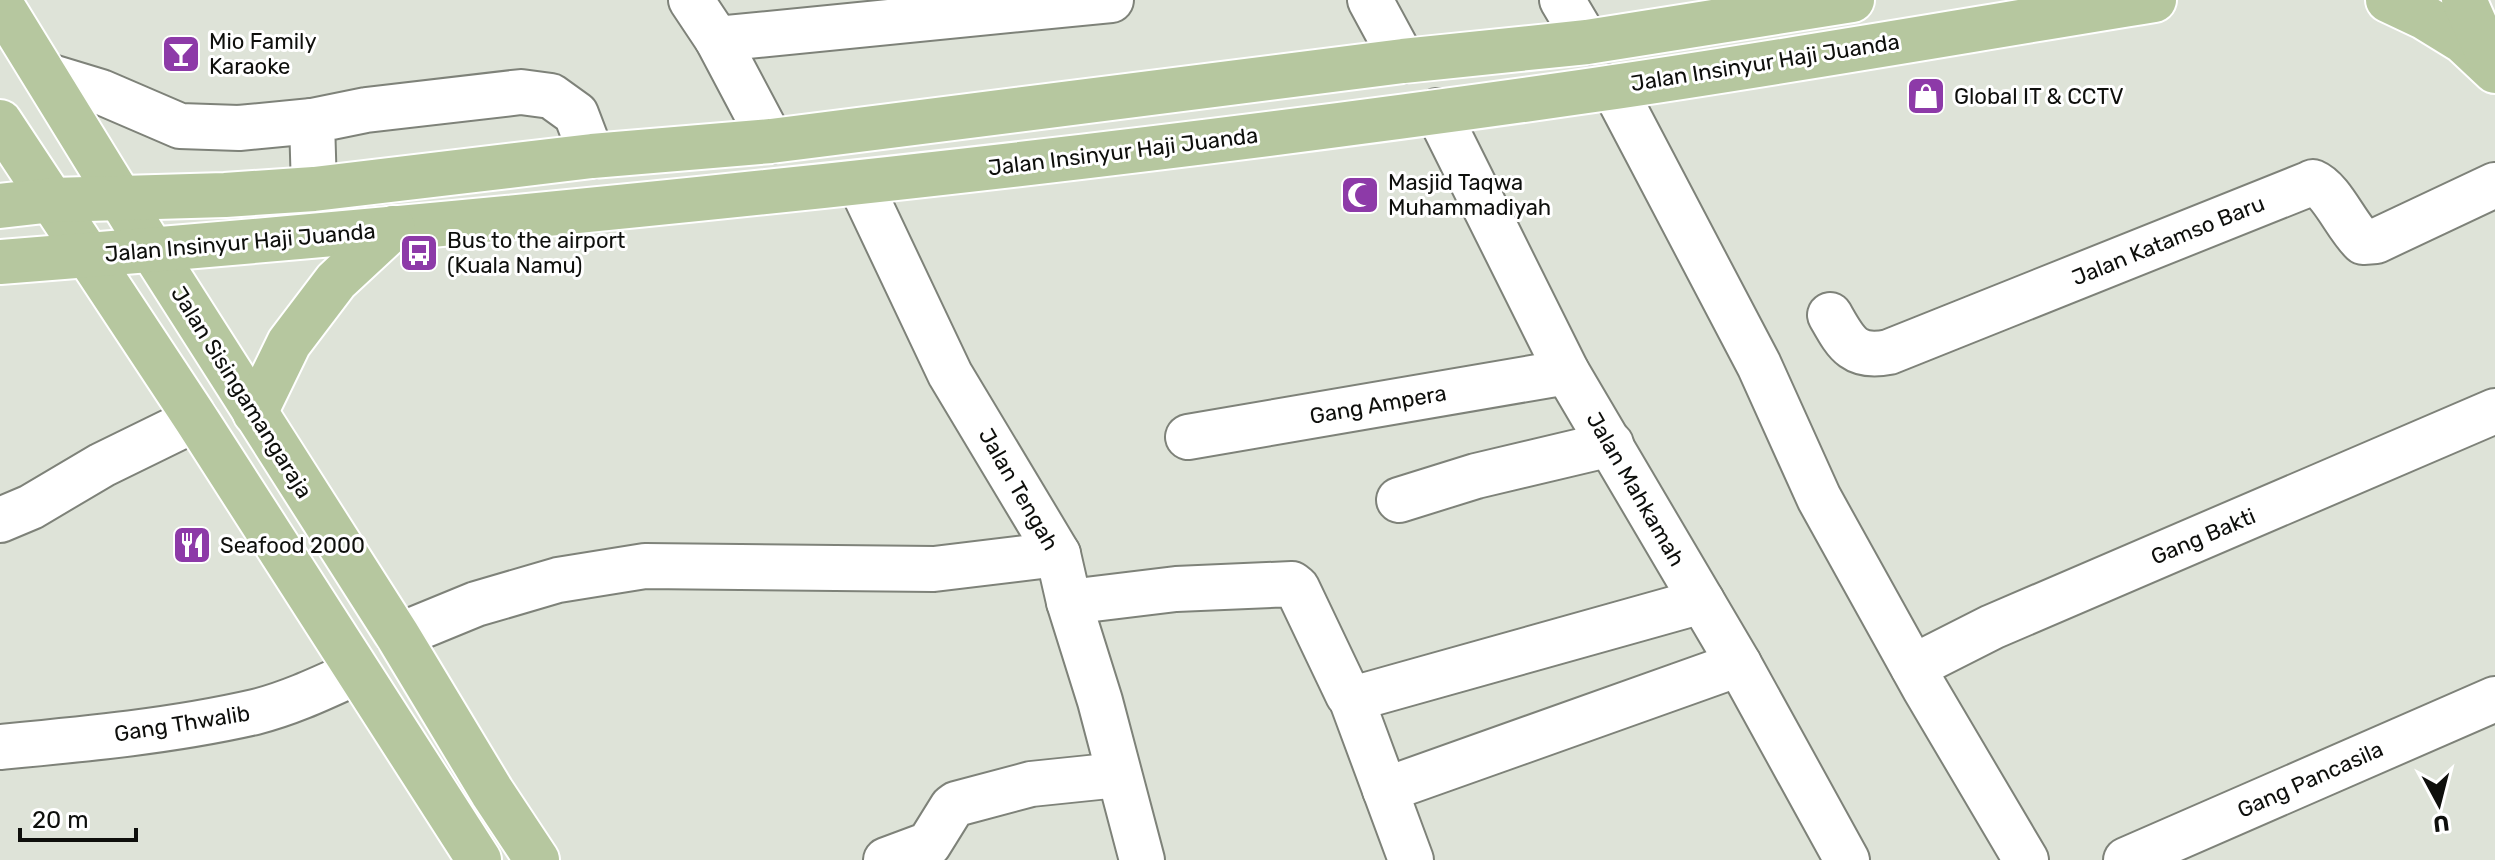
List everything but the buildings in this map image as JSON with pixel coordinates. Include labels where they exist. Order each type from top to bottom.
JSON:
[{"type":"main road","points":[[0,206],[53,200],[314,189],[592,156],[771,141],[1403,61],[1587,42],[1852,0]]},
{"type":"main road","name":"Jalan Insinyur Haji Juanda","points":[[0,262],[860,184],[1613,87],[2154,0]]},
{"type":"main road","points":[[2388,0],[2463,41],[2495,71]]},
{"type":"main road","points":[[2464,0],[2495,71]]},
{"type":"main road","name":"Jalan Sisingamangaraja","points":[[0,3],[537,860]]},
{"type":"main road","points":[[0,122],[196,419],[479,860]]},
{"type":"main road","points":[[255,413],[289,343],[336,281],[393,228]]},
{"type":"street","points":[[691,0],[717,39],[771,141]]},
{"type":"street","points":[[717,39],[1111,0]]},
{"type":"street","points":[[1370,0],[1403,61]]},
{"type":"street","points":[[1562,0],[1587,42]]},
{"type":"street","points":[[45,75],[101,92],[180,126],[239,128],[521,92],[551,96],[576,114],[592,156]]},
{"type":"street","points":[[1613,87],[1759,365],[1819,498],[2026,860]]},
{"type":"street","name":"Jalan Mahkamah","points":[[1437,111],[1567,372],[1739,664],[1842,858]]},
{"type":"street","points":[[312,121],[314,189]]},
{"type":"street","name":"Jalan Katamso Baru","points":[[1830,315],[1846,343],[1859,352],[1872,355],[1889,352],[2313,182],[2322,187],[2353,233],[2363,242],[2376,241],[2495,185]]},
{"type":"street","name":"Jalan Tengah","points":[[860,184],[950,374],[1058,554],[1142,860]]},
{"type":"street","name":"Gang Ampera","points":[[1188,437],[1567,372]]},
{"type":"street","name":"Gang Bakti","points":[[1913,667],[1992,627],[2495,411]]},
{"type":"street","points":[[0,520],[31,507],[102,465],[196,419]]},
{"type":"street","points":[[1399,500],[1476,476],[1611,444]]},
{"type":"street","points":[[398,636],[476,604],[558,580],[645,566],[934,569],[1058,554]]},
{"type":"street","points":[[1069,602],[1176,589],[1292,584],[1297,588],[1351,698],[1411,860]]},
{"type":"street","points":[[1351,698],[1702,601]]},
{"type":"street","points":[[1385,790],[1739,664]]},
{"type":"street","name":"Gang Thwalib","points":[[0,747],[76,739],[255,712],[302,697],[357,672]]},
{"type":"street","name":"Gang Pancasila","points":[[2126,860],[2495,699]]},
{"type":"street","points":[[886,860],[929,844],[956,804],[1031,784],[1118,775]]},
{"type":"place","name":"Mio Family Karaoke","points":[[181,54]]},
{"type":"place","name":"Global IT & CCTV","points":[[1926,96]]},
{"type":"place","name":"Masjid Taqwa Muhammadiyah","points":[[1360,195]]},
{"type":"place","name":"Bus to the airport (Kuala Namu)","points":[[419,253]]},
{"type":"place","name":"Seafood 2000","points":[[192,545]]}]
